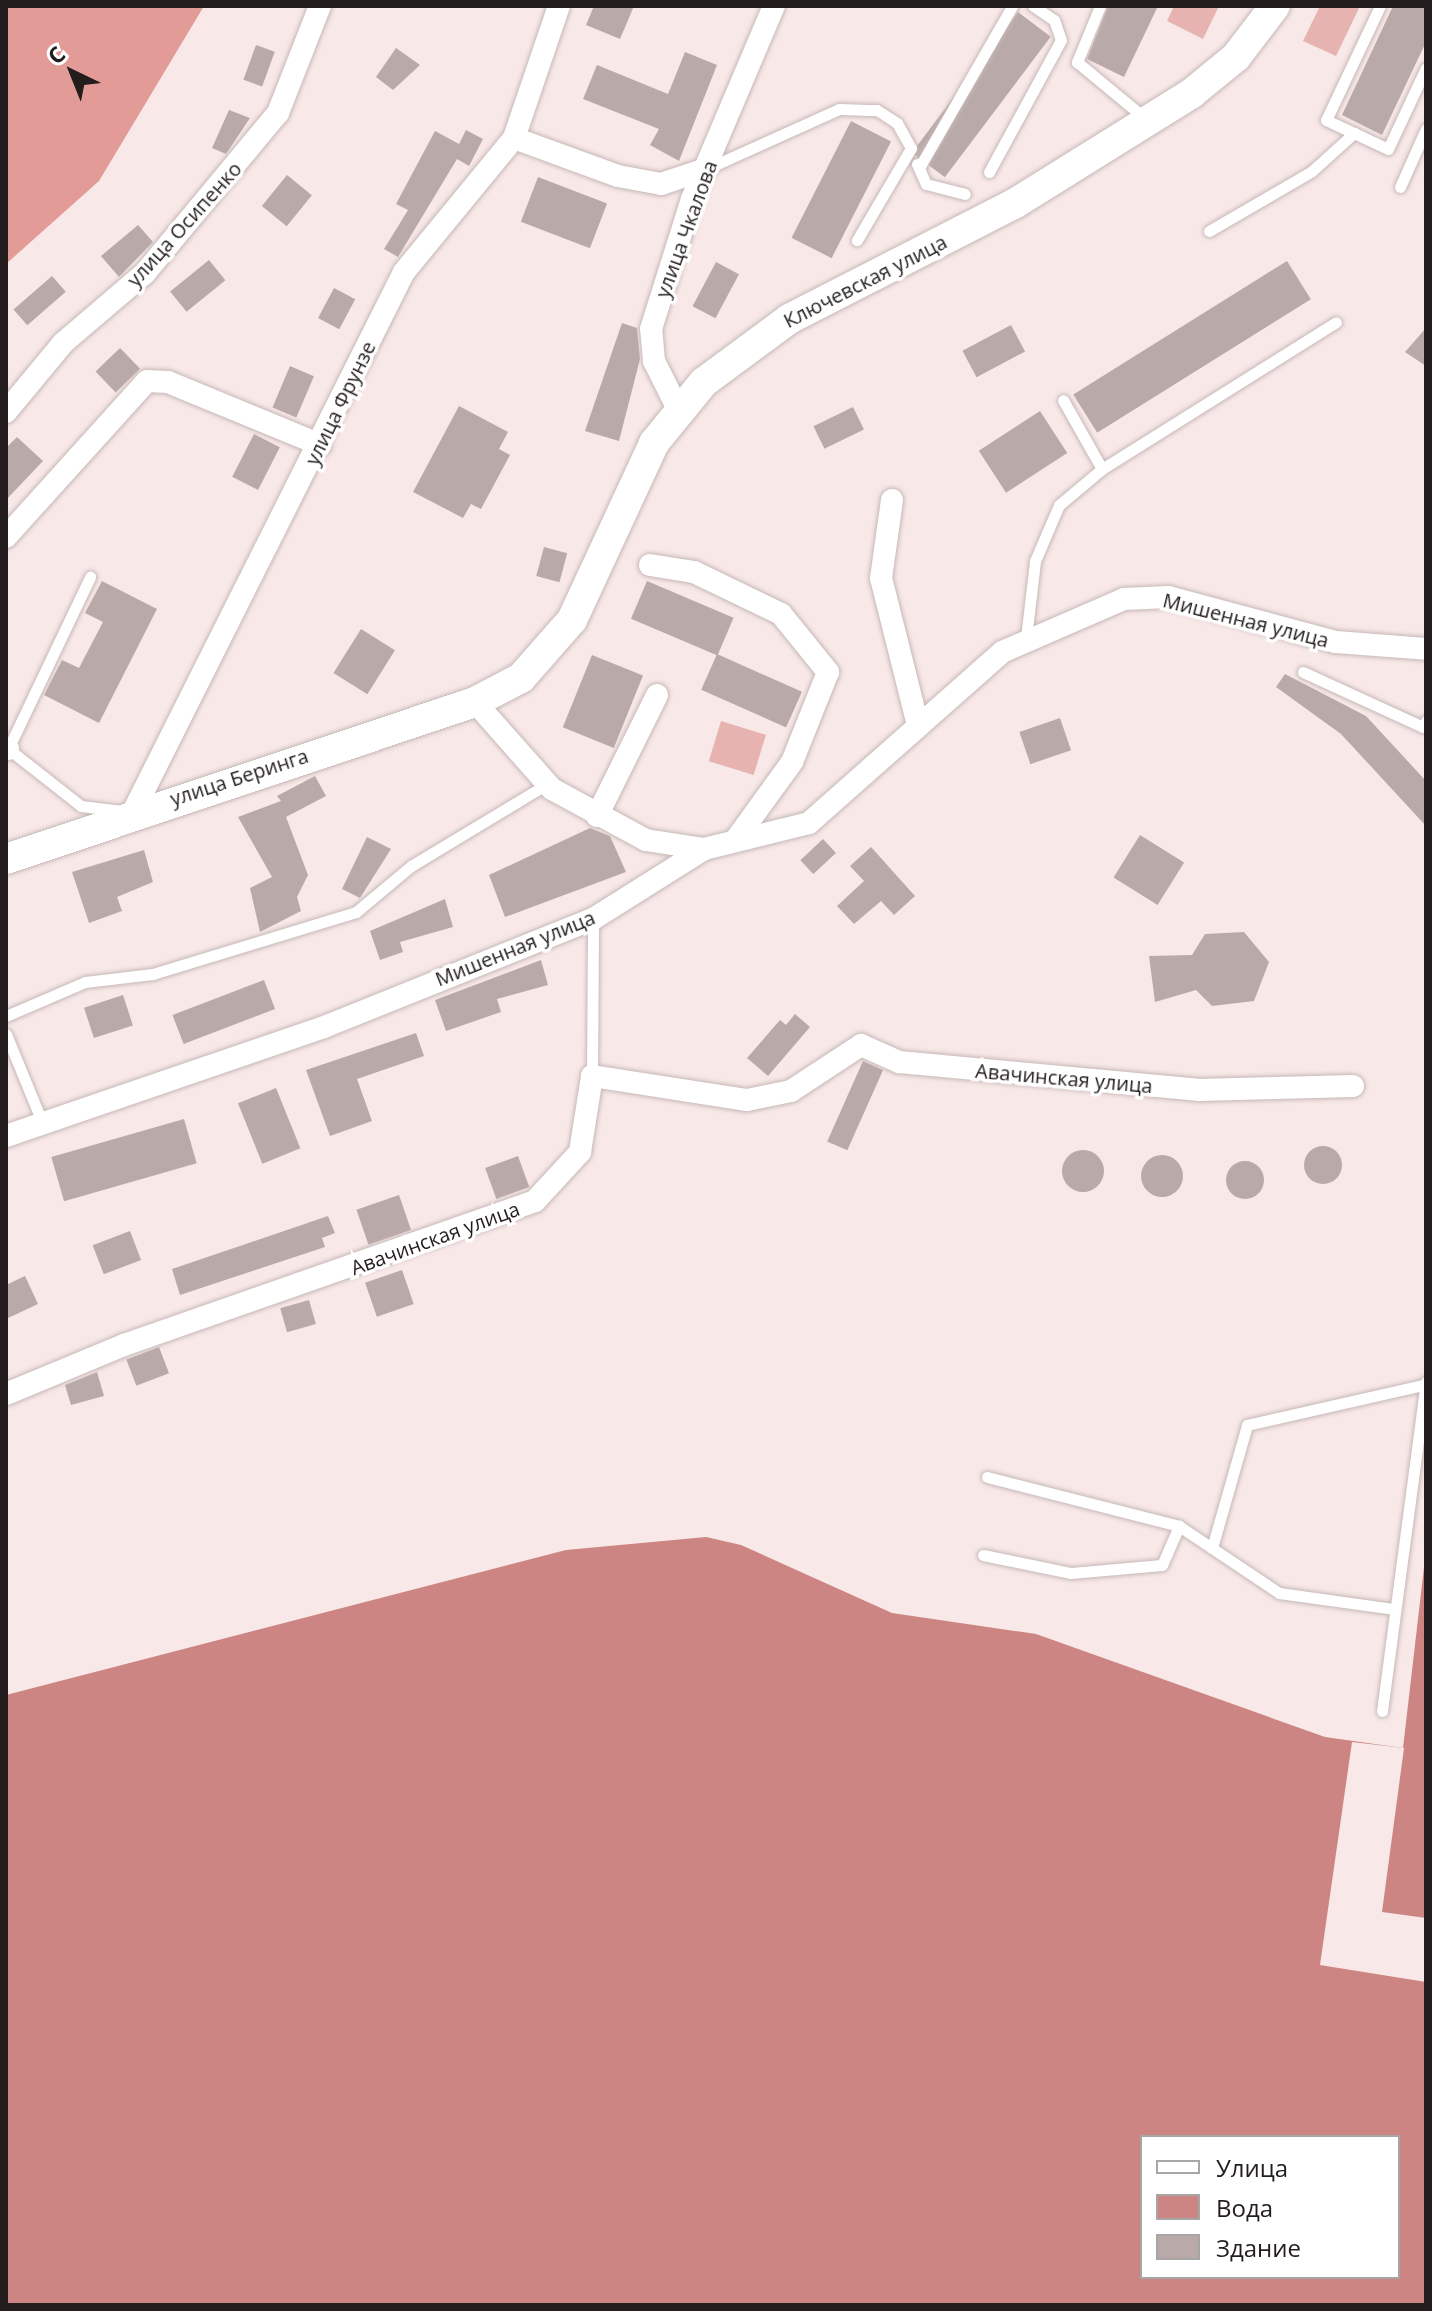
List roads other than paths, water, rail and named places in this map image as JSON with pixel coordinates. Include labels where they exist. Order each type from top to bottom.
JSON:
[{"type":"main road","name":"Ключевская улица","points":[[475,702],[521,678],[562,634],[644,462],[678,409],[732,358],[789,319],[1014,204],[1149,121],[1228,65],[1275,6]]},
{"type":"main road","name":"улица Беринга","points":[[6,859],[133,812],[475,702]]},
{"type":"street","name":"улица Осипенко","points":[[6,412],[63,343],[145,273],[278,113],[320,6]]},
{"type":"street","name":"улица Фрунзе","points":[[133,812],[321,445],[404,272],[514,138],[559,6]]},
{"type":"street","name":"улица Чкалова","points":[[678,409],[654,361],[651,329],[706,169],[774,6]]},
{"type":"street","points":[[514,138],[618,176],[661,184],[706,169]]},
{"type":"street","points":[[6,537],[147,381],[168,382],[321,445]]},
{"type":"street","points":[[892,500],[881,578],[917,721]]},
{"type":"street","points":[[650,565],[694,572],[781,614],[828,672],[792,762],[737,838]]},
{"type":"street","name":"Мишенная улица","points":[[6,1136],[324,1027],[593,919],[704,849],[737,838],[809,823],[875,771],[917,721],[1026,638],[1124,599],[1168,597],[1336,642],[1426,649]]},
{"type":"street","points":[[597,816],[657,695]]},
{"type":"street","points":[[475,702],[547,784],[597,816],[646,840],[704,849]]},
{"type":"street","name":"Авачинская улица","points":[[6,1394],[535,1201],[580,1152],[592,1076],[747,1100],[791,1091],[861,1045],[899,1062],[1198,1090],[1353,1086]]},
{"type":"lane","points":[[919,168],[1012,6]]},
{"type":"lane","points":[[989,172],[1061,40],[1054,20],[1033,6]]},
{"type":"lane","points":[[1100,6],[1077,62],[1149,121]]},
{"type":"lane","points":[[1380,6],[1326,120],[1388,149],[1426,68]]},
{"type":"lane","points":[[706,169],[856,106],[897,123],[926,184],[965,194]]},
{"type":"lane","points":[[1400,187],[1426,129]]},
{"type":"lane","points":[[1209,231],[1312,171],[1354,133]]},
{"type":"lane","points":[[857,240],[911,148]]},
{"type":"lane","points":[[1026,638],[1035,561],[1059,505],[1102,469],[1336,322]]},
{"type":"lane","points":[[1063,400],[1102,469]]},
{"type":"lane","points":[[90,577],[7,748],[81,806],[133,812]]},
{"type":"lane","points":[[1303,672],[1423,727],[1426,721]]},
{"type":"lane","points":[[6,1016],[85,982],[153,974],[356,912],[411,866],[547,784]]},
{"type":"lane","points":[[592,1076],[593,919]]},
{"type":"lane","points":[[6,1034],[43,1124]]},
{"type":"lane","points":[[1212,1548],[1247,1425],[1425,1383],[1382,1711]]},
{"type":"lane","points":[[987,1477],[1179,1526],[1279,1593],[1395,1609]]},
{"type":"lane","points":[[983,1555],[1071,1573],[1162,1565],[1179,1526]]},
{"type":"water","points":[[706,1537],[741,1545],[892,1613],[1036,1634],[1325,1737],[1403,1748],[1426,1550],[1426,2305],[6,2305],[6,1695],[566,1550]]}]
